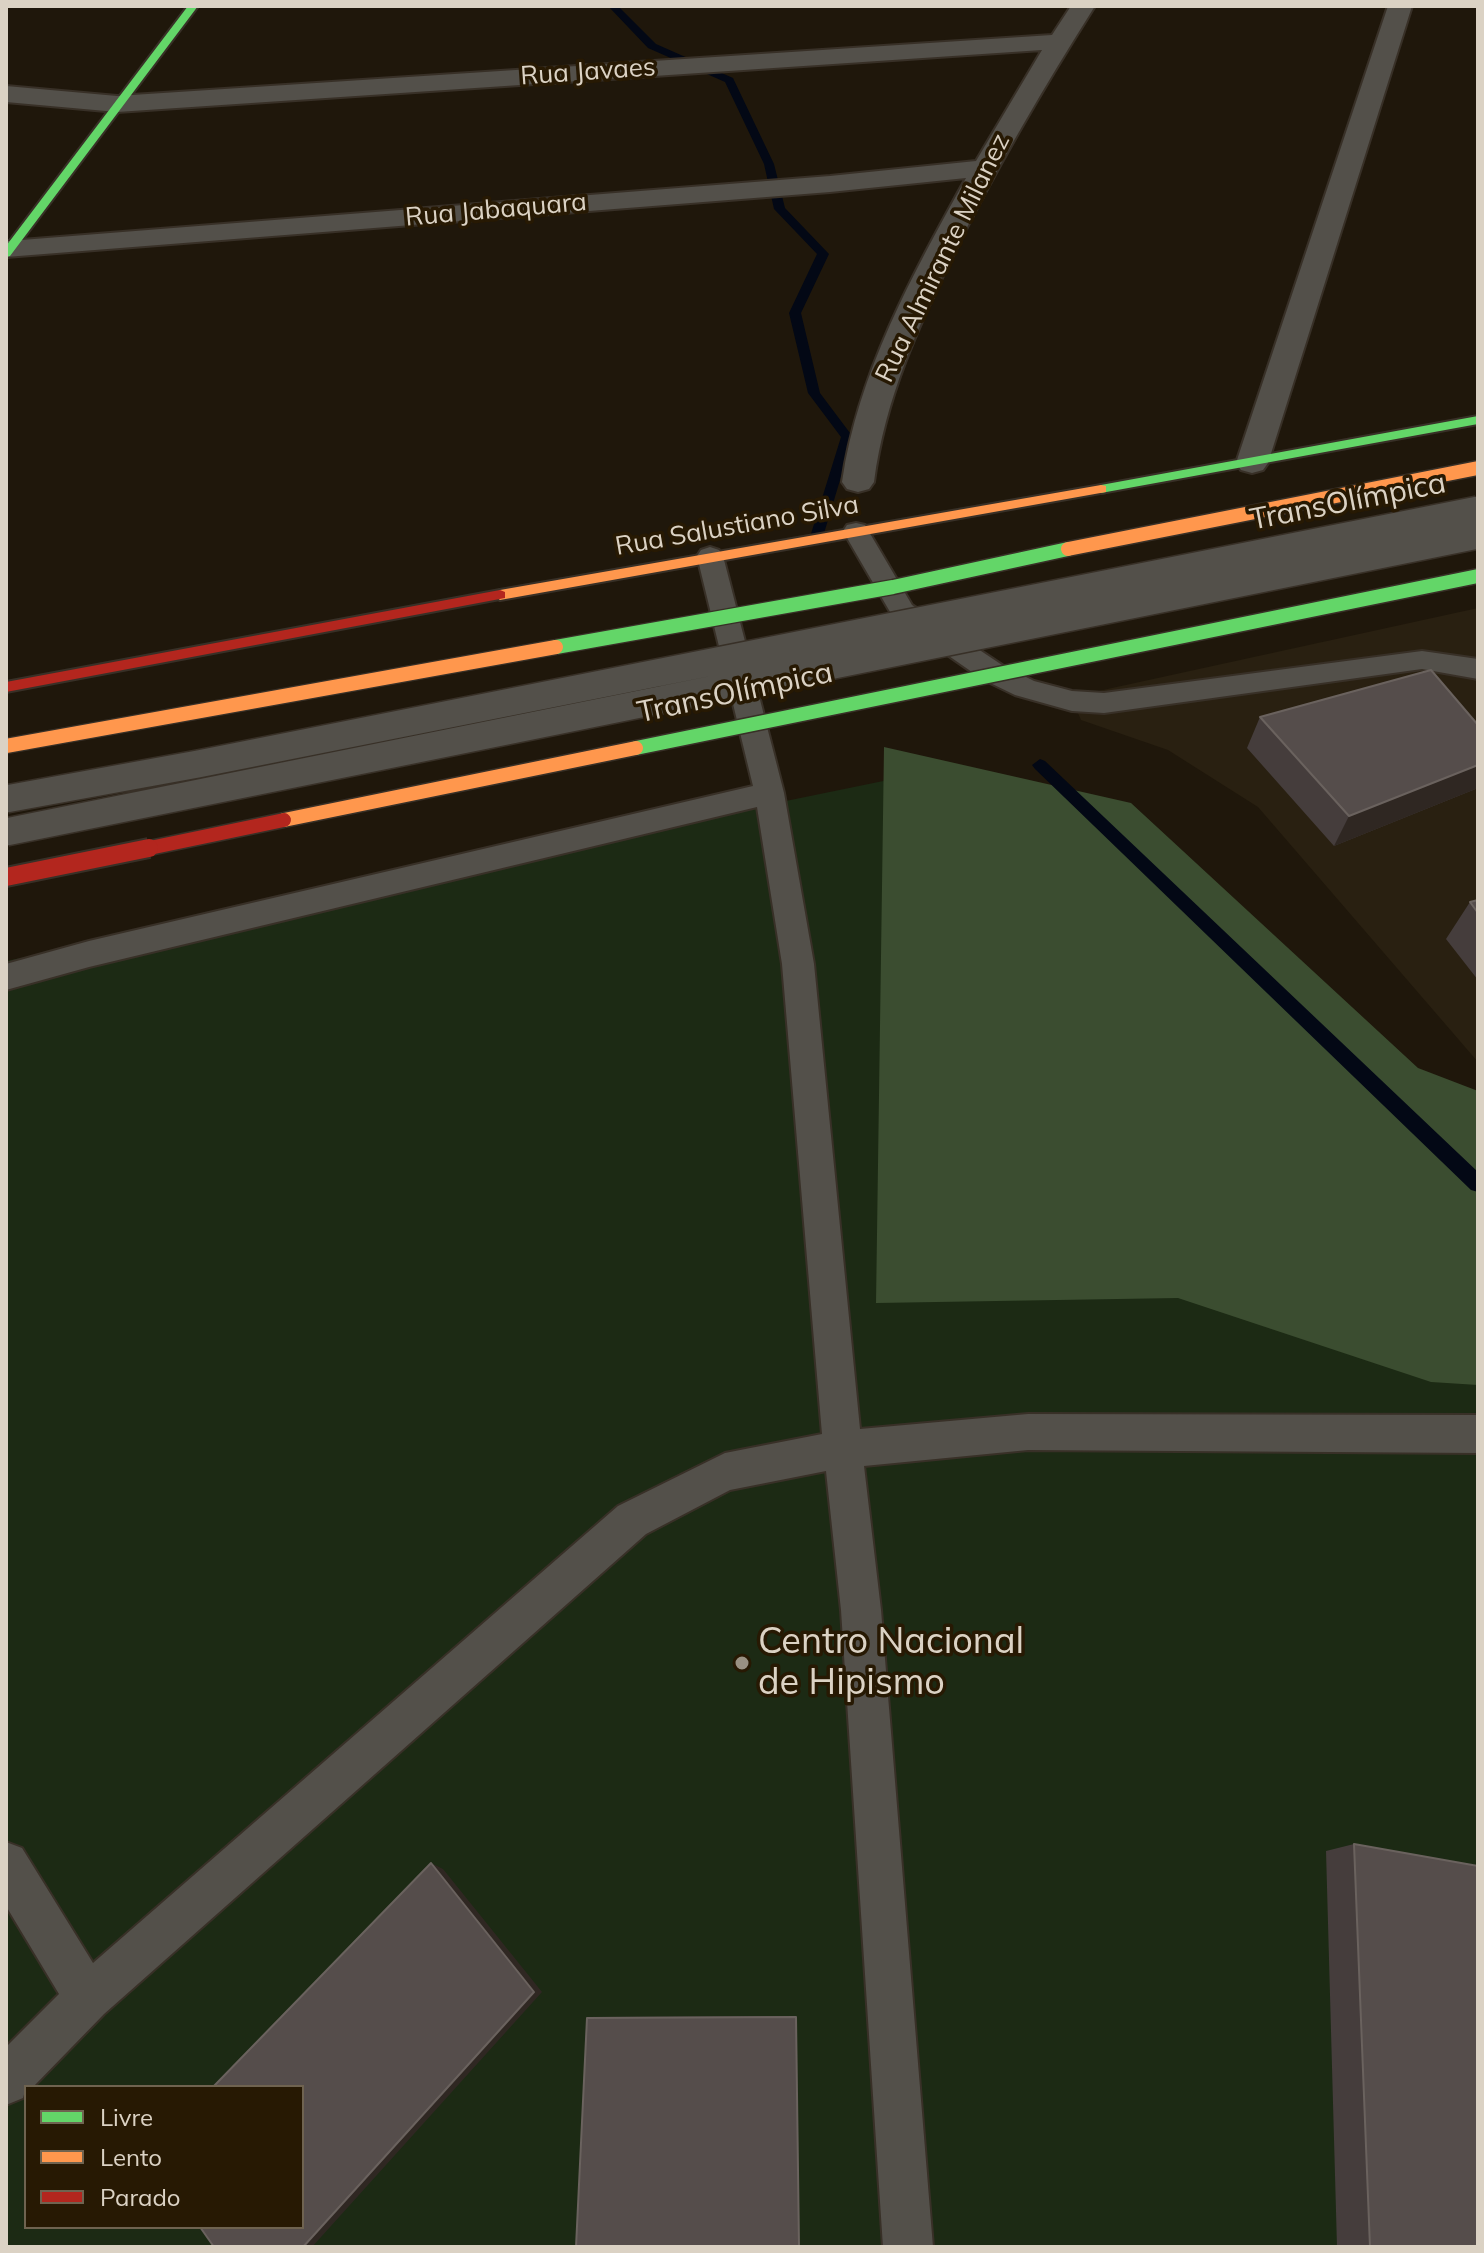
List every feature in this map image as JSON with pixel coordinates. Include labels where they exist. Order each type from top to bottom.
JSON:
[{"type":"main road","points":[[8,251],[193,6]]},
{"type":"main road","name":"Rua Salustiano Silva","points":[[6,687],[710,556],[1252,463],[1478,420]]},
{"type":"main road","name":"TransOlímpica","points":[[6,746],[893,587],[1001,562],[1478,468]]},
{"type":"main road","name":"TransOlímpica","points":[[6,877],[1478,576]]},
{"type":"street","name":"Rua Almirante Milanez","points":[[858,482],[859,462],[878,389],[903,327],[982,168],[1083,6]]},
{"type":"street","points":[[1252,463],[1400,6]]},
{"type":"street","name":"Rua Javaes","points":[[6,94],[117,104],[642,67],[1059,42]]},
{"type":"street","name":"Rua Jabaquara","points":[[8,251],[830,184],[982,168]]},
{"type":"lane","name":"TransOlímpica","points":[[6,799],[214,761],[1478,510]]},
{"type":"lane","points":[[856,531],[902,611],[992,672],[1025,688],[1072,701],[1104,703],[1422,660],[1478,669]]},
{"type":"lane","name":"TransOlímpica","points":[[6,832],[1478,535]]},
{"type":"lane","points":[[710,556],[769,793],[798,964],[861,1610],[908,2247]]},
{"type":"lane","points":[[6,977],[89,954],[769,793]]},
{"type":"lane","points":[[6,2081],[88,1998],[632,1520],[725,1472],[843,1449],[1028,1432],[1478,1434]]},
{"type":"lane","points":[[6,1864],[88,1998]]},
{"type":"shaded area","points":[[1478,608],[1478,1062],[1258,807],[1168,750],[1081,720],[1071,697]]},
{"type":"green space","points":[[884,747],[1131,803],[1418,1068],[1478,1091],[1478,1385],[1431,1382],[1178,1298],[876,1303]]},
{"type":"green space","name":"Centro Nacional de Hipismo","points":[[932,771],[1478,1240],[1478,2247],[6,2247],[6,961]]},
{"type":"building","points":[[1431,670],[1478,725],[1478,765],[1349,816],[1260,717]]},
{"type":"building","points":[[1478,900],[1478,913],[1470,902]]},
{"type":"building","points":[[1354,1844],[1478,1866],[1478,2247],[1370,2247]]},
{"type":"building","points":[[431,1863],[534,1992],[303,2247],[214,2247],[201,2229],[304,2229],[304,2085],[215,2085]]},
{"type":"building","points":[[796,2017],[799,2247],[576,2247],[587,2018]]},
{"type":"waterway","points":[[613,6],[652,46],[729,80],[769,164],[780,209],[823,254],[795,313],[814,393],[847,437],[817,537]]},
{"type":"waterway","points":[[1040,765],[1478,1184]]},
{"type":"traffic: fast","points":[[6,254],[193,6]]},
{"type":"traffic: fast","points":[[1101,489],[1478,420]]},
{"type":"traffic: fast","points":[[556,647],[893,587],[1068,549]]},
{"type":"traffic: fast","points":[[636,748],[1478,576]]},
{"type":"traffic: slow","points":[[1068,549],[1478,468]]},
{"type":"traffic: slow","points":[[500,595],[1101,489]]},
{"type":"traffic: slow","points":[[6,746],[556,647]]},
{"type":"traffic: slow","points":[[284,820],[636,748]]},
{"type":"traffic: jam","points":[[6,687],[500,595]]},
{"type":"traffic: jam","points":[[6,877],[284,820]]},
{"type":"place","name":"Centro Nacional de Hipismo","points":[[742,1663]]}]
